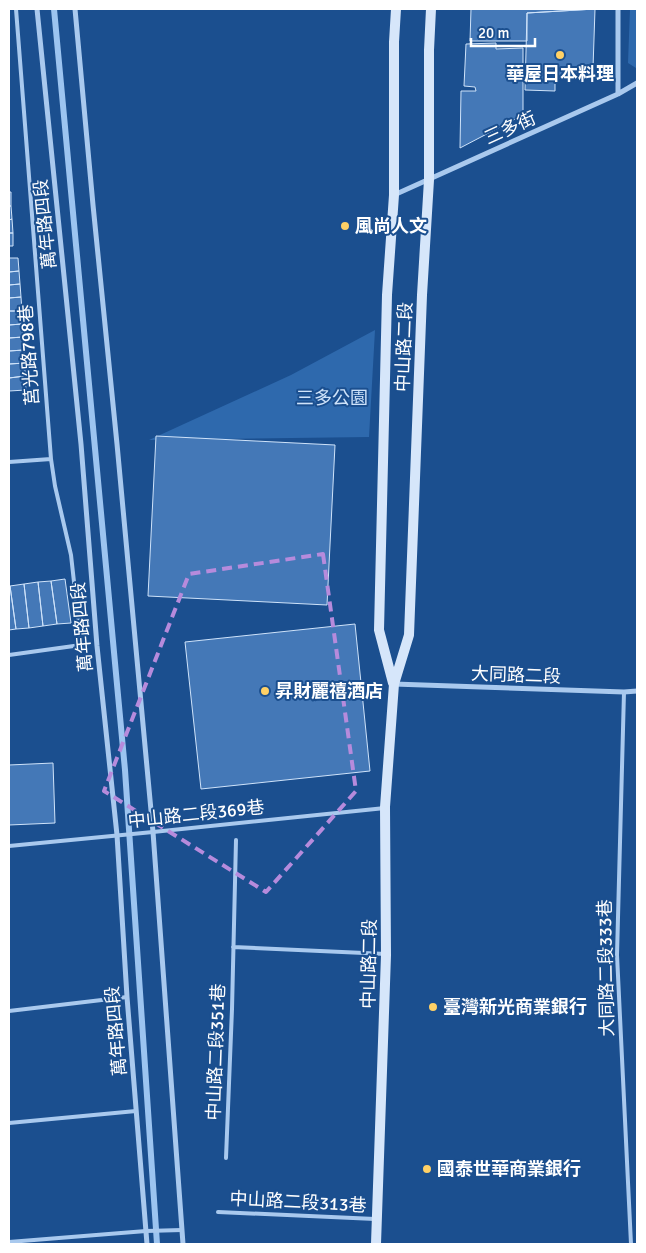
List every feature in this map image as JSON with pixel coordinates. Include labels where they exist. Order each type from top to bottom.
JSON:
[{"type":"street","name":"萬年路四段","points":[[37,9],[81,444],[98,646],[117,835],[127,997],[148,1244]]},
{"type":"street","points":[[75,9],[153,832],[183,1244]]},
{"type":"street","name":"中山路二段","points":[[394,684],[379,630],[387,295],[394,195],[394,42],[396,9]]},
{"type":"street","name":"中山路二段","points":[[376,1244],[386,954],[386,807],[394,684],[409,635],[422,295],[429,180],[429,50],[431,9]]},
{"type":"street","points":[[618,9],[618,94]]},
{"type":"street","name":"三多街","points":[[394,195],[618,94],[637,83]]},
{"type":"street","name":"大同路二段","points":[[394,684],[637,692]]},
{"type":"lane","name":"莒光路798巷","points":[[9,655],[81,645],[71,555],[51,460],[16,9]]},
{"type":"lane","points":[[9,462],[51,460]]},
{"type":"lane","name":"大同路二段333巷","points":[[624,692],[617,955],[631,1244]]},
{"type":"lane","name":"中山路二段369巷","points":[[9,846],[386,807]]},
{"type":"lane","name":"中山路二段351巷","points":[[226,1158],[236,840]]},
{"type":"lane","points":[[233,947],[386,954]]},
{"type":"lane","points":[[9,1011],[127,997]]},
{"type":"lane","points":[[9,1123],[136,1110]]},
{"type":"lane","name":"中山路二段313巷","points":[[218,1212],[377,1219]]},
{"type":"lane","points":[[9,1242],[182,1230]]},
{"type":"highlighted area","points":[[323,554],[356,791],[266,892],[104,791],[189,574]]},
{"type":"green space","points":[[630,9],[637,9],[637,68],[628,63]]},
{"type":"green space","name":"三多公園","points":[[375,330],[369,437],[149,440],[291,375]]},
{"type":"building","points":[[471,9],[595,9],[527,13],[527,41],[470,41]]},
{"type":"building","name":"華屋日本料理","points":[[595,9],[593,68],[590,73],[581,73],[580,78],[555,78],[555,91],[525,90],[527,13]]},
{"type":"building","points":[[496,43],[496,49],[523,48],[523,115],[460,148],[461,91],[476,91],[475,87],[464,86],[466,44]]},
{"type":"building","points":[[9,192],[11,192],[11,206],[9,206]]},
{"type":"building","points":[[9,206],[11,206],[12,219],[9,220]]},
{"type":"building","points":[[12,219],[13,233],[9,233],[9,220]]},
{"type":"building","points":[[9,233],[13,233],[13,246],[9,246]]},
{"type":"building","points":[[9,258],[18,258],[19,271],[9,272]]},
{"type":"building","points":[[19,271],[20,284],[9,285],[9,272]]},
{"type":"building","points":[[20,284],[21,297],[9,298],[9,285]]},
{"type":"building","points":[[21,297],[22,311],[9,311],[9,298]]},
{"type":"building","points":[[9,311],[22,311],[22,324],[9,325]]},
{"type":"building","points":[[22,324],[23,337],[9,338],[9,325]]},
{"type":"building","points":[[23,337],[24,350],[9,351],[9,338]]},
{"type":"building","points":[[24,350],[25,363],[9,364],[9,351]]},
{"type":"building","points":[[25,363],[25,376],[9,378],[9,364]]},
{"type":"building","points":[[25,376],[26,390],[9,391],[9,378]]},
{"type":"building","points":[[156,436],[335,445],[327,605],[148,596]]},
{"type":"building","points":[[65,579],[71,623],[57,624],[51,581]]},
{"type":"building","points":[[51,581],[57,624],[43,626],[38,582]]},
{"type":"building","points":[[38,582],[43,626],[29,628],[24,584]]},
{"type":"building","points":[[24,584],[29,628],[16,629],[10,586]]},
{"type":"building","points":[[9,586],[16,629],[9,630]]},
{"type":"building","points":[[355,624],[370,771],[201,789],[185,642]]},
{"type":"building","points":[[53,763],[55,823],[9,825],[9,765]]},
{"type":"waterway","points":[[54,9],[125,770],[157,1244]]},
{"type":"place","name":"華屋日本料理","points":[[560,55]]},
{"type":"place","name":"風尚人文","points":[[345,226]]},
{"type":"place","name":"昇財麗禧酒店","points":[[265,691]]},
{"type":"place","name":"臺灣新光商業銀行","points":[[433,1007]]},
{"type":"place","name":"國泰世華商業銀行","points":[[427,1169]]}]
